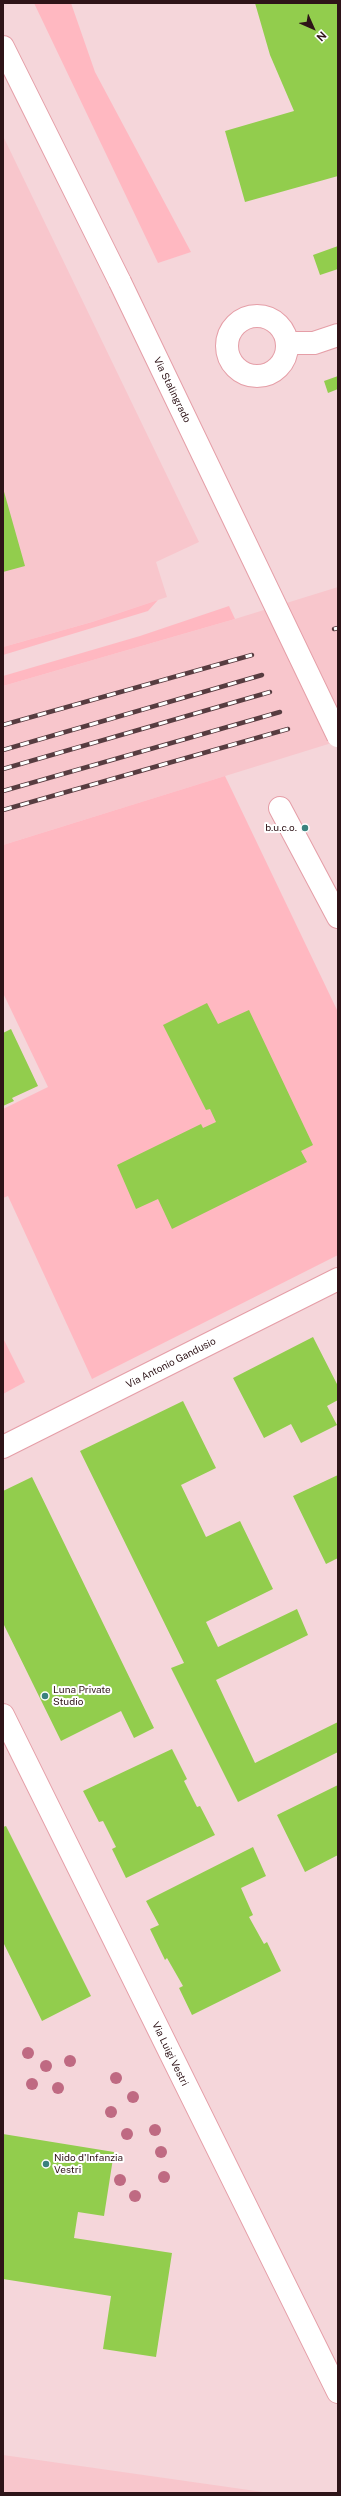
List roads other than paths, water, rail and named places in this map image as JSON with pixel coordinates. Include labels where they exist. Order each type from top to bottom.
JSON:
[{"type":"street","name":"Via Stalingrado","points":[[3,47],[120,282],[338,736]]},
{"type":"street","points":[[287,343],[314,343],[338,335]]},
{"type":"street","points":[[280,808],[338,917]]},
{"type":"street","name":"Via Antonio Gandusio","points":[[3,1447],[338,1279]]},
{"type":"street","name":"Via Luigi Vestri","points":[[3,1715],[338,2392]]},
{"type":"railway","points":[[334,629],[338,628]]},
{"type":"railway","points":[[3,725],[252,655]]},
{"type":"railway","points":[[3,750],[262,675]]},
{"type":"railway","points":[[3,769],[270,692]]},
{"type":"railway","points":[[3,791],[280,712]]},
{"type":"railway","points":[[3,810],[288,729]]},
{"type":"place","name":"b.u.c.o.","points":[[305,828]]},
{"type":"place","name":"Luna Private Studio","points":[[45,1696]]},
{"type":"place","name":"Nido d'Infanzia Vestri","points":[[46,2164]]}]
